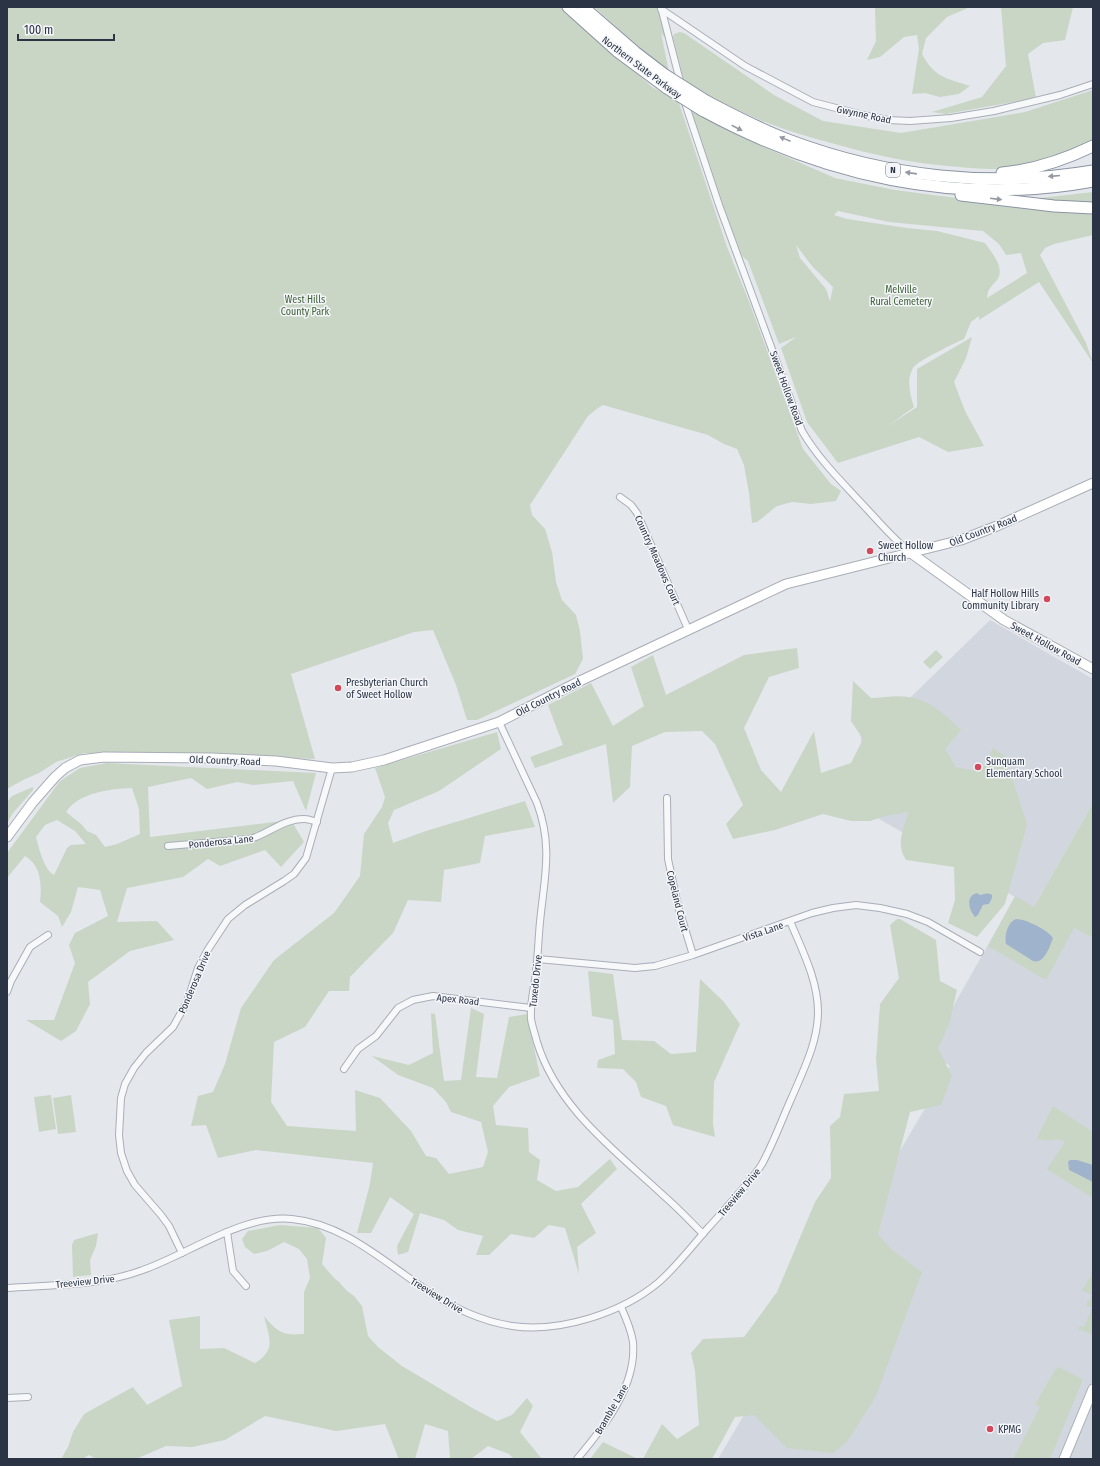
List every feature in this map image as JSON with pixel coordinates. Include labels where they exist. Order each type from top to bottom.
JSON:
[{"type":"highway","name":"Northern State Parkway","points":[[568,7],[617,51],[667,88],[704,105],[813,149],[880,167],[937,176],[971,179],[1018,179],[1064,176],[1093,171]]},
{"type":"highway","name":"Northern State Parkway","points":[[583,7],[635,52],[704,105],[747,134],[804,157],[858,173],[902,182],[951,188],[996,189],[1051,186],[1093,181]]},
{"type":"highway","points":[[937,176],[999,173],[1030,169],[1065,159],[1093,146]]},
{"type":"highway","points":[[902,182],[936,192],[1054,206],[1093,208]]},
{"type":"main road","name":"Old Country Road","points":[[7,837],[33,802],[55,777],[65,768],[80,760],[92,758],[225,759],[276,761],[332,768],[352,767],[384,760],[499,722],[688,629],[786,584],[961,540],[997,526],[1093,483]]},
{"type":"main road","name":"Sweet Hollow Road","points":[[911,553],[994,613],[1093,669]]},
{"type":"main road","points":[[1064,1459],[1093,1389]]},
{"type":"street","name":"Gwynne Road","points":[[661,8],[745,66],[813,102],[888,120],[910,121],[951,118],[994,111],[1060,95],[1093,84]]},
{"type":"street","name":"Sweet Hollow Road","points":[[661,8],[688,113],[732,242],[802,431],[828,468],[890,534],[911,553]]},
{"type":"street","name":"Country Meadows Court","points":[[620,497],[631,505],[637,513],[688,629]]},
{"type":"street","name":"Tuxedo Drive","points":[[499,722],[537,803],[547,841],[548,860],[538,959],[531,1008],[531,1020],[542,1059],[570,1104],[589,1126],[613,1150],[665,1196],[702,1234]]},
{"type":"street","name":"Ponderosa Drive","points":[[182,1254],[161,1215],[135,1185],[127,1171],[121,1153],[119,1135],[121,1098],[125,1084],[134,1068],[146,1053],[173,1027],[187,1002],[198,968],[206,951],[228,920],[245,905],[284,882],[294,874],[306,858],[332,768]]},
{"type":"street","name":"Copeland Court","points":[[667,798],[668,859],[678,906],[693,955]]},
{"type":"street","name":"Ponderosa Lane","points":[[168,846],[250,839],[289,821],[305,819],[317,822]]},
{"type":"street","name":"Vista Lane","points":[[538,959],[635,968],[655,966],[693,955],[790,921],[833,908],[856,905],[880,908],[907,914],[928,922],[980,952]]},
{"type":"street","name":"Treeview Drive","points":[[7,1288],[88,1283],[114,1279],[141,1271],[250,1223],[291,1219],[331,1229],[369,1250],[426,1290],[450,1304],[478,1316],[514,1326],[538,1327],[564,1324],[621,1307],[643,1294],[660,1280],[730,1204],[760,1167],[773,1142],[807,1063],[815,1035],[818,1014],[817,992],[790,921]]},
{"type":"street","points":[[7,992],[30,947],[48,935]]},
{"type":"street","name":"Apex Road","points":[[344,1069],[358,1049],[376,1036],[398,1008],[413,1000],[432,996],[531,1008]]},
{"type":"street","points":[[227,1232],[233,1271],[246,1286]]},
{"type":"street","name":"Bramble Lane","points":[[577,1459],[595,1438],[620,1399],[628,1380],[632,1361],[632,1342],[628,1322],[621,1307]]},
{"type":"street","points":[[7,1398],[28,1397]]},
{"type":"shaded area","points":[[990,620],[1093,679],[1093,803],[1034,907],[1093,938],[1093,1459],[718,1459],[950,1066],[928,1051],[1015,897],[867,812],[860,728],[876,731]]},
{"type":"green space","name":"West Hills County Park","points":[[7,7],[562,7],[652,87],[679,103],[727,247],[750,304],[803,449],[831,484],[841,491],[836,501],[811,504],[792,502],[777,506],[757,522],[752,523],[744,465],[737,449],[708,435],[603,405],[588,416],[530,505],[532,515],[545,529],[552,552],[556,582],[562,600],[576,615],[580,631],[583,659],[575,674],[477,720],[467,720],[456,685],[433,630],[414,632],[291,674],[315,759],[192,753],[84,753],[56,762],[39,773],[7,789]]},
{"type":"green space","points":[[594,7],[658,7],[667,40],[661,33],[669,72],[655,62]]},
{"type":"green space","points":[[875,7],[970,7],[947,17],[926,38],[922,54],[937,73],[948,79],[970,86],[959,94],[940,97],[925,93],[912,94],[919,49],[917,35],[904,37],[880,57],[867,60],[876,41]]},
{"type":"green space","points":[[1001,7],[1073,7],[1065,40],[1043,43],[1028,54],[1036,98],[946,114],[932,112],[982,97],[1006,66]]},
{"type":"green space","points":[[680,32],[684,33],[774,95],[823,121],[901,133],[1025,112],[1093,90],[1093,141],[1038,163],[1019,167],[996,169],[926,164],[878,155],[801,135],[742,112],[684,81],[673,38],[674,34]]},
{"type":"green space","name":"Melville Rural Cemetery","points":[[691,111],[743,138],[835,178],[895,190],[1071,213],[1093,213],[1093,235],[1054,244],[1045,248],[1040,255],[1086,343],[1093,363],[1039,282],[979,320],[979,316],[971,322],[964,339],[937,352],[916,365],[913,368],[909,382],[914,407],[888,426],[917,407],[917,369],[972,337],[966,358],[954,382],[965,411],[984,446],[948,452],[919,437],[838,463],[807,422],[781,348],[796,337],[779,344],[748,261],[742,256],[713,178]],"holes":[[[838,211],[889,222],[983,231],[999,244],[1006,255],[1021,253],[1027,273],[987,298],[989,290],[997,280],[1000,270],[997,260],[985,243],[937,231],[847,219],[834,215]],[[796,245],[812,266],[833,287],[830,301],[826,289],[800,258]]]},
{"type":"green space","points":[[1093,192],[1093,205],[1040,201],[1040,198]]},
{"type":"green space","points":[[797,648],[799,668],[769,677],[744,728],[761,770],[781,792],[814,731],[821,773],[851,763],[863,739],[851,721],[853,681],[871,698],[899,696],[916,699],[923,701],[937,709],[949,719],[961,730],[945,749],[956,767],[981,772],[993,748],[1005,756],[1027,824],[1005,904],[977,937],[948,923],[955,900],[954,867],[906,860],[901,848],[901,836],[908,812],[885,816],[870,821],[851,821],[823,814],[775,830],[733,839],[726,824],[743,805],[715,744],[702,731],[665,732],[632,746],[630,787],[613,803],[606,744],[535,768],[530,757],[563,745],[548,705],[591,683],[613,726],[644,706],[631,667],[653,655],[666,695],[744,655]],"holes":[[[983,894],[990,900],[989,904],[983,905],[978,915],[973,915],[969,903]]]},
{"type":"green space","points":[[936,650],[943,657],[930,669],[923,662]]},
{"type":"green space","points":[[497,732],[501,749],[439,791],[394,810],[388,823],[393,843],[426,831],[525,801],[535,827],[485,836],[480,863],[444,870],[441,902],[408,900],[393,933],[350,977],[349,991],[329,991],[305,1027],[274,1042],[271,1102],[287,1126],[356,1131],[355,1090],[380,1098],[411,1131],[426,1156],[436,1158],[449,1174],[483,1167],[488,1152],[481,1122],[451,1112],[446,1102],[433,1088],[398,1075],[372,1056],[409,1065],[433,1053],[431,1013],[435,1014],[444,1081],[461,1080],[471,1008],[484,1014],[476,1077],[497,1078],[509,1017],[527,1014],[540,1076],[509,1087],[493,1106],[496,1125],[528,1128],[529,1152],[540,1160],[537,1180],[556,1191],[578,1187],[610,1159],[617,1169],[581,1204],[596,1233],[577,1247],[579,1274],[565,1228],[549,1225],[534,1238],[511,1234],[489,1255],[476,1255],[483,1236],[458,1230],[444,1220],[420,1213],[408,1252],[398,1255],[397,1246],[414,1214],[390,1197],[371,1233],[357,1233],[370,1184],[373,1163],[256,1150],[218,1158],[206,1125],[191,1126],[198,1096],[213,1092],[225,1064],[241,1008],[274,960],[334,913],[360,876],[364,834],[382,807],[385,797],[375,768]]},
{"type":"green space","points":[[107,763],[316,773],[306,811],[293,781],[253,785],[237,782],[207,789],[191,778],[148,787],[150,837],[291,820],[304,842],[281,867],[265,850],[220,866],[208,859],[183,877],[127,888],[117,922],[157,921],[174,940],[130,951],[88,982],[90,1004],[76,1031],[61,1041],[26,1020],[54,1020],[75,963],[69,945],[75,933],[108,916],[100,890],[78,887],[71,912],[62,927],[58,916],[40,902],[41,889],[39,876],[30,860],[25,856],[7,878],[7,853],[60,781],[80,768]],"holes":[[[132,788],[139,809],[140,834],[117,844],[105,847],[96,835],[87,831],[66,812],[72,805],[87,796],[115,789]],[[57,820],[75,831],[86,844],[71,845],[67,848],[54,875],[45,864],[40,853],[36,837],[45,825]]]},
{"type":"green space","points":[[33,787],[33,790],[13,813],[7,823],[7,802],[12,796]]},
{"type":"green space","points":[[1093,803],[1093,938],[1074,928],[1046,980],[988,946],[1015,896],[1034,907]]},
{"type":"green space","points":[[897,919],[900,919],[936,940],[940,981],[957,990],[949,1024],[938,1048],[952,1076],[941,1105],[910,1112],[878,1234],[891,1249],[922,1272],[876,1396],[847,1442],[833,1453],[787,1448],[754,1415],[735,1417],[712,1459],[643,1459],[662,1424],[677,1439],[699,1425],[695,1371],[691,1353],[703,1339],[744,1337],[777,1292],[815,1202],[831,1178],[830,1126],[840,1117],[844,1094],[879,1091],[876,1060],[880,1004],[899,978],[890,925]]},
{"type":"green space","points":[[588,971],[613,974],[622,1040],[654,1041],[671,1054],[696,1052],[700,979],[724,1002],[740,1024],[714,1082],[713,1123],[715,1137],[673,1125],[666,1106],[641,1097],[636,1082],[623,1069],[597,1068],[598,1060],[615,1054],[613,1020],[592,1016]]},
{"type":"green space","points":[[51,1095],[56,1129],[39,1132],[34,1097]]},
{"type":"green space","points":[[71,1095],[76,1132],[58,1134],[53,1098]]},
{"type":"green space","points":[[1053,1106],[1093,1132],[1093,1198],[1047,1169],[1065,1142],[1061,1140],[1041,1140],[1037,1138]]},
{"type":"green space","points":[[280,1225],[318,1228],[326,1238],[322,1264],[362,1306],[368,1336],[378,1347],[402,1366],[497,1421],[512,1415],[527,1398],[533,1406],[520,1432],[542,1459],[514,1459],[509,1454],[488,1446],[471,1459],[450,1459],[448,1431],[425,1424],[415,1459],[398,1459],[385,1424],[336,1431],[265,1416],[225,1440],[192,1447],[166,1446],[136,1459],[96,1459],[89,1455],[83,1459],[61,1459],[68,1447],[73,1432],[84,1414],[133,1387],[147,1405],[182,1386],[169,1320],[200,1316],[200,1349],[224,1348],[255,1363],[262,1358],[269,1348],[270,1342],[264,1316],[281,1332],[304,1334],[304,1292],[310,1278],[307,1259],[299,1249],[284,1242],[267,1251],[254,1254],[245,1247],[242,1239],[248,1231]]},
{"type":"green space","points":[[98,1233],[96,1246],[90,1260],[91,1275],[73,1277],[72,1245],[74,1240]]},
{"type":"green space","points":[[1093,1269],[1093,1335],[1078,1329],[1080,1326],[1084,1327],[1092,1308],[1086,1305],[1092,1295],[1082,1290],[1092,1274],[1090,1273]]},
{"type":"green space","points":[[1059,1367],[1082,1379],[1082,1382],[1050,1459],[1013,1459],[1040,1407],[1035,1404],[1055,1370]]},
{"type":"green space","points":[[603,1442],[638,1459],[590,1459]]},
{"type":"water","points":[[977,893],[980,895],[990,894],[992,895],[992,898],[989,904],[983,905],[978,915],[975,917],[969,904],[971,897]]},
{"type":"water","points":[[1016,919],[1020,919],[1036,926],[1047,932],[1053,938],[1046,954],[1040,960],[1033,961],[1006,944],[1007,929]]},
{"type":"water","points":[[1070,1160],[1077,1160],[1093,1165],[1093,1182],[1069,1170],[1068,1162]]},
{"type":"place","name":"Sweet Hollow Church","points":[[870,551]]},
{"type":"place","name":"Half Hollow Hills Community Library","points":[[1047,599]]},
{"type":"place","name":"Presbyterian Church of Sweet Hollow","points":[[338,688]]},
{"type":"place","name":"Sunquam Elementary School","points":[[978,767]]},
{"type":"place","name":"KPMG","points":[[990,1429]]}]
